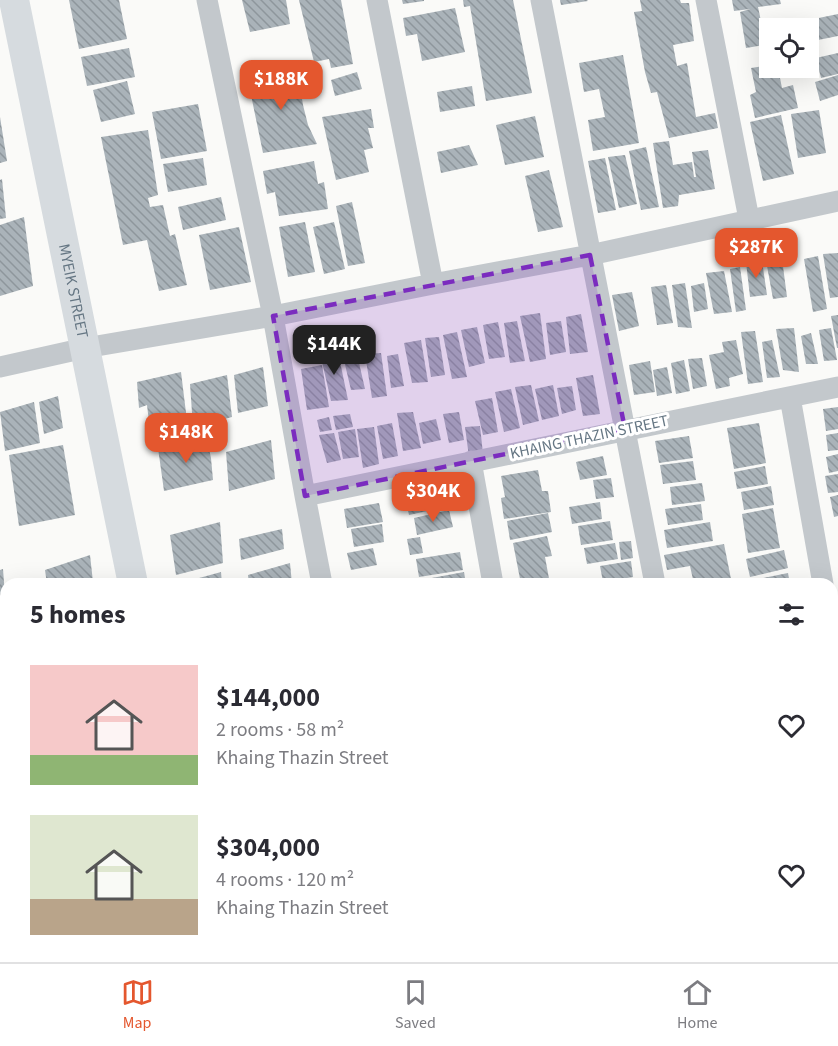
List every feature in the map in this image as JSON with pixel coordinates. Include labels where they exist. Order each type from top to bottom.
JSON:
[{"type":"street","name":"MYEIK STREET","points":[[14,0],[132,578]]},
{"type":"street","points":[[207,0],[273,316],[321,578]]},
{"type":"street","points":[[377,0],[433,284]]},
{"type":"street","points":[[541,0],[654,578]]},
{"type":"street","points":[[706,0],[749,219]]},
{"type":"street","points":[[0,367],[85,348],[273,316],[590,255],[838,201]]},
{"type":"street","name":"KHAING THAZIN STREET","points":[[305,496],[838,387]]},
{"type":"street","points":[[790,397],[822,578]]},
{"type":"street","points":[[471,461],[492,578]]},
{"type":"highlighted area","points":[[590,255],[625,429],[305,496],[273,316]]},
{"type":"building","points":[[69,0],[119,0],[127,39],[79,49]]},
{"type":"building","points":[[242,0],[286,0],[290,24],[250,32]]},
{"type":"building","points":[[299,0],[341,0],[353,64],[331,68],[329,59],[314,62]]},
{"type":"building","points":[[402,0],[424,0],[424,1],[403,4]]},
{"type":"building","points":[[463,0],[513,0],[532,93],[486,101],[470,6],[464,7]]},
{"type":"building","points":[[560,0],[587,0],[588,1],[561,5]]},
{"type":"building","points":[[640,0],[680,0],[681,3],[689,3],[694,41],[673,45],[677,66],[687,63],[696,117],[715,113],[718,128],[669,138],[657,92],[651,93],[645,72],[634,12],[642,11]]},
{"type":"building","points":[[732,0],[780,0],[781,4],[758,7],[760,18],[759,46],[746,48],[740,12],[750,9],[734,11]]},
{"type":"building","points":[[455,8],[465,52],[422,61],[417,34],[406,36],[403,18]]},
{"type":"building","points":[[838,14],[838,36],[819,40],[819,18]]},
{"type":"building","points":[[129,48],[135,77],[87,86],[81,57]]},
{"type":"building","points":[[838,53],[838,74],[821,78],[819,57]]},
{"type":"building","points":[[623,55],[639,143],[593,151],[588,120],[605,117],[599,89],[584,92],[579,63]]},
{"type":"building","points":[[297,67],[308,125],[317,144],[263,153],[251,95],[256,94],[253,73]]},
{"type":"building","points":[[759,67],[759,78],[780,78],[782,88],[793,85],[798,108],[755,118],[750,95],[756,92],[751,68]]},
{"type":"building","points":[[357,72],[362,89],[335,96],[331,80]]},
{"type":"building","points":[[838,75],[838,95],[820,101],[815,82]]},
{"type":"building","points":[[127,81],[135,114],[101,122],[93,90]]},
{"type":"building","points":[[472,86],[475,106],[440,112],[437,92]]},
{"type":"building","points":[[198,104],[207,151],[161,159],[152,112]]},
{"type":"building","points":[[371,109],[374,128],[368,128],[373,148],[364,150],[369,172],[336,180],[322,117]]},
{"type":"building","points":[[819,110],[826,153],[798,158],[791,114]]},
{"type":"building","points":[[781,115],[794,174],[763,181],[750,122]]},
{"type":"building","points":[[535,116],[544,157],[505,165],[496,125]]},
{"type":"building","points":[[0,117],[7,161],[0,163]]},
{"type":"building","points":[[148,130],[158,195],[148,198],[150,207],[163,205],[170,236],[175,234],[187,285],[159,291],[147,240],[123,245],[101,137]]},
{"type":"building","points":[[669,141],[673,165],[692,162],[694,177],[696,177],[692,152],[708,150],[715,189],[679,195],[678,206],[663,208],[653,143]]},
{"type":"building","points":[[469,145],[478,165],[441,173],[437,152]]},
{"type":"building","points":[[646,147],[659,207],[641,210],[629,151]]},
{"type":"building","points":[[625,155],[637,204],[619,208],[608,157]]},
{"type":"building","points":[[203,158],[207,185],[168,192],[163,164]]},
{"type":"building","points":[[605,158],[616,210],[598,213],[588,161]]},
{"type":"building","points":[[314,161],[318,184],[324,182],[328,209],[279,216],[275,192],[267,194],[263,171]]},
{"type":"building","points":[[549,170],[563,227],[538,232],[525,176]]},
{"type":"building","points":[[2,179],[6,218],[0,219],[0,180]]},
{"type":"building","points":[[221,197],[226,220],[183,230],[178,207]]},
{"type":"building","points":[[352,202],[365,263],[348,266],[336,206]]},
{"type":"building","points":[[24,217],[33,286],[0,296],[0,225]]},
{"type":"building","points":[[305,222],[315,272],[288,277],[279,227]]},
{"type":"building","points":[[334,222],[345,269],[324,274],[313,227]]},
{"type":"building","points":[[239,227],[251,282],[210,290],[199,235]]},
{"type":"building","points":[[781,251],[787,297],[773,299],[765,255]]},
{"type":"building","points":[[838,253],[838,297],[830,298],[823,254]]},
{"type":"building","points":[[818,256],[827,309],[813,312],[804,259]]},
{"type":"building","points":[[762,261],[767,295],[750,297],[746,262]]},
{"type":"building","points":[[740,267],[746,310],[736,312],[730,269]]},
{"type":"building","points":[[724,271],[732,312],[714,314],[706,273]]},
{"type":"building","points":[[685,283],[692,328],[678,327],[672,285]]},
{"type":"building","points":[[704,283],[708,309],[694,312],[691,286]]},
{"type":"building","points":[[666,285],[673,323],[657,325],[651,287]]},
{"type":"building","points":[[632,292],[639,326],[619,331],[612,295]]},
{"type":"building","points":[[540,313],[546,359],[530,362],[520,316]]},
{"type":"building","points":[[581,314],[588,352],[570,354],[566,317]]},
{"type":"building","points":[[838,315],[838,348],[837,348],[831,316]]},
{"type":"building","points":[[517,321],[525,361],[510,363],[504,323]]},
{"type":"building","points":[[561,321],[566,352],[550,355],[546,323]]},
{"type":"building","points":[[498,322],[505,357],[489,359],[483,325]]},
{"type":"building","points":[[477,327],[485,363],[469,367],[461,330]]},
{"type":"building","points":[[794,328],[799,372],[783,370],[776,329]]},
{"type":"building","points":[[831,328],[837,360],[824,361],[819,330]]},
{"type":"building","points":[[755,331],[763,382],[748,384],[741,332]]},
{"type":"building","points":[[457,332],[467,377],[452,379],[443,335]]},
{"type":"building","points":[[811,333],[818,364],[806,364],[801,336]]},
{"type":"building","points":[[439,337],[445,375],[431,377],[425,338]]},
{"type":"building","points":[[421,340],[428,382],[412,383],[404,343]]},
{"type":"building","points":[[736,340],[743,374],[729,378],[730,386],[716,389],[709,355],[724,352],[722,342]]},
{"type":"building","points":[[772,340],[780,377],[767,378],[762,342]]},
{"type":"building","points":[[338,352],[348,400],[331,401],[320,353]]},
{"type":"building","points":[[381,353],[387,396],[372,398],[365,354]]},
{"type":"building","points":[[357,354],[365,389],[351,390],[343,356]]},
{"type":"building","points":[[398,354],[404,386],[391,388],[387,356]]},
{"type":"building","points":[[702,358],[707,386],[693,389],[688,359]]},
{"type":"building","points":[[684,360],[690,391],[676,394],[671,363]]},
{"type":"building","points":[[650,361],[655,392],[634,395],[629,365]]},
{"type":"building","points":[[322,365],[329,407],[307,410],[301,369]]},
{"type":"building","points":[[263,367],[268,406],[238,413],[234,375]]},
{"type":"building","points":[[667,367],[672,393],[657,396],[653,370]]},
{"type":"building","points":[[181,372],[188,429],[151,439],[147,405],[139,408],[137,382]]},
{"type":"building","points":[[227,375],[232,417],[193,427],[190,384]]},
{"type":"building","points":[[593,375],[600,414],[583,416],[576,378]]},
{"type":"building","points":[[531,385],[539,421],[523,425],[515,387]]},
{"type":"building","points":[[553,385],[559,416],[542,420],[535,389]]},
{"type":"building","points":[[572,386],[576,410],[562,414],[557,388]]},
{"type":"building","points":[[511,389],[520,428],[504,432],[495,392]]},
{"type":"building","points":[[58,396],[63,428],[44,434],[39,402]]},
{"type":"building","points":[[492,398],[498,432],[483,435],[475,401]]},
{"type":"building","points":[[34,402],[40,443],[5,451],[0,412]]},
{"type":"building","points":[[838,407],[838,429],[826,431],[823,409]]},
{"type":"building","points":[[413,412],[421,448],[403,451],[397,413]]},
{"type":"building","points":[[459,412],[464,440],[449,443],[443,414]]},
{"type":"building","points":[[350,414],[353,427],[336,430],[333,416]]},
{"type":"building","points":[[329,417],[332,430],[320,432],[317,420]]},
{"type":"building","points":[[436,419],[441,440],[423,444],[419,423]]},
{"type":"building","points":[[392,423],[398,456],[383,459],[377,426]]},
{"type":"building","points":[[759,423],[766,463],[734,469],[727,428]]},
{"type":"building","points":[[480,426],[483,454],[469,457],[465,427]]},
{"type":"building","points":[[374,427],[379,464],[363,468],[357,429]]},
{"type":"building","points":[[355,429],[359,457],[343,459],[338,432]]},
{"type":"building","points":[[334,433],[341,460],[327,463],[319,435]]},
{"type":"building","points":[[838,433],[838,450],[828,451],[826,435]]},
{"type":"building","points":[[206,436],[213,480],[164,491],[158,448]]},
{"type":"building","points":[[689,436],[693,458],[659,463],[655,441]]},
{"type":"building","points":[[271,440],[275,479],[229,491],[226,452]]},
{"type":"building","points":[[63,445],[75,515],[19,526],[9,455]]},
{"type":"building","points":[[838,454],[838,471],[829,473],[826,457]]},
{"type":"building","points":[[603,456],[607,475],[580,480],[576,462]]},
{"type":"building","points":[[693,461],[696,480],[663,484],[660,465]]},
{"type":"building","points":[[765,466],[768,484],[737,489],[734,472]]},
{"type":"building","points":[[538,470],[542,491],[548,491],[551,512],[504,519],[501,498],[505,497],[501,476]]},
{"type":"building","points":[[838,474],[838,492],[828,493],[825,476]]},
{"type":"building","points":[[611,478],[614,497],[596,499],[593,480]]},
{"type":"building","points":[[702,483],[705,501],[672,505],[670,487]]},
{"type":"building","points":[[771,486],[774,505],[744,510],[741,492]]},
{"type":"building","points":[[446,488],[450,506],[409,515],[405,497]]},
{"type":"building","points":[[838,495],[838,516],[834,517],[830,497]]},
{"type":"building","points":[[600,502],[602,519],[572,524],[569,507]]},
{"type":"building","points":[[379,503],[383,522],[347,528],[344,509]]},
{"type":"building","points":[[701,504],[703,520],[668,525],[665,509]]},
{"type":"building","points":[[773,508],[780,548],[748,553],[742,514]]},
{"type":"building","points":[[449,510],[453,527],[417,535],[414,518]]},
{"type":"building","points":[[548,513],[552,532],[510,540],[507,521]]},
{"type":"building","points":[[610,521],[613,540],[581,545],[578,526]]},
{"type":"building","points":[[220,522],[223,563],[176,575],[170,535]]},
{"type":"building","points":[[710,522],[713,541],[667,548],[664,530]]},
{"type":"building","points":[[382,524],[384,542],[354,547],[351,529]]},
{"type":"building","points":[[282,529],[284,549],[241,560],[239,539]]},
{"type":"building","points":[[547,536],[552,556],[545,557],[549,578],[520,578],[513,543]]},
{"type":"building","points":[[420,537],[423,553],[410,555],[407,539]]},
{"type":"building","points":[[631,541],[633,558],[621,560],[619,542]]},
{"type":"building","points":[[615,543],[618,559],[587,564],[584,548]]},
{"type":"building","points":[[724,544],[731,578],[693,578],[690,566],[667,570],[664,555]]},
{"type":"building","points":[[373,548],[377,565],[351,570],[347,553]]},
{"type":"building","points":[[784,550],[788,568],[750,577],[746,559]]},
{"type":"building","points":[[460,552],[463,570],[419,577],[416,559]]},
{"type":"building","points":[[90,555],[93,578],[46,578],[45,570]]},
{"type":"building","points":[[631,561],[633,577],[602,578],[600,566]]},
{"type":"building","points":[[290,563],[291,578],[248,578],[248,575]]},
{"type":"building","points":[[3,569],[4,578],[0,578],[0,570]]},
{"type":"building","points":[[221,572],[222,578],[199,578]]},
{"type":"building","points":[[464,572],[465,578],[432,578]]},
{"type":"building","points":[[788,573],[789,578],[764,578]]}]
